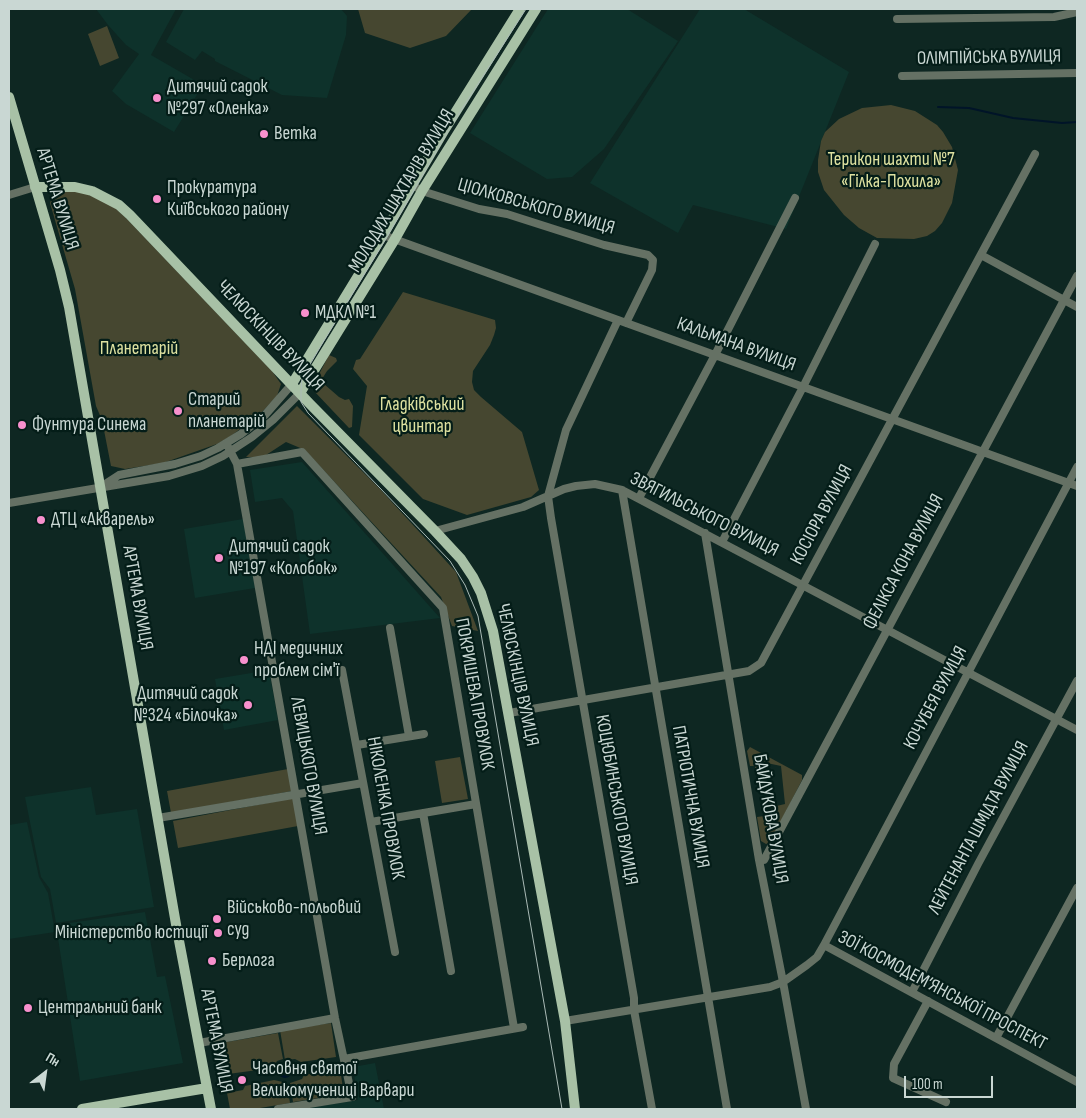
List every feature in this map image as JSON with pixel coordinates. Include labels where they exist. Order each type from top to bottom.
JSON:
[{"type":"main road","name":"МОЛОДИХ ШАХТАРІВ ВУЛИЦЯ","points":[[292,384],[520,9]]},
{"type":"main road","name":"МОЛОДИХ ШАХТАРІВ ВУЛИЦЯ","points":[[300,393],[422,191],[536,9]]},
{"type":"main road","name":"АРТЕМА ВУЛИЦЯ","points":[[9,97],[65,288],[177,930],[211,1109]]},
{"type":"main road","name":"ЧЕЛЮСКІНЦІВ ВУЛИЦЯ","points":[[35,187],[83,188],[119,205],[435,531],[461,559],[473,577],[481,593],[493,631],[509,714],[565,1021],[575,1109]]},
{"type":"main road","points":[[82,1109],[207,1088]]},
{"type":"street","points":[[897,19],[1054,17],[1077,12]]},
{"type":"street","name":"ОЛІМПІЙСЬКА ВУЛИЦЯ","points":[[902,76],[1077,73]]},
{"type":"street","name":"КОСІОРА ВУЛИЦЯ","points":[[509,714],[749,671],[761,663],[1035,154]]},
{"type":"street","name":"ЦІОЛКОВСЬКОГО ВУЛИЦЯ","points":[[412,184],[422,191],[479,209],[507,214],[604,245],[648,255],[653,260],[652,270],[626,323]]},
{"type":"street","points":[[9,195],[35,187]]},
{"type":"street","points":[[639,498],[795,198]]},
{"type":"street","name":"КАЛЬМАНА ВУЛИЦЯ","points":[[383,235],[1077,486]]},
{"type":"street","points":[[722,542],[875,244]]},
{"type":"street","points":[[981,255],[1077,307]]},
{"type":"street","name":"ФЕЛІКСА КОНА ВУЛИЦЯ","points":[[759,860],[764,860],[1077,276]]},
{"type":"street","points":[[548,496],[566,430],[618,320]]},
{"type":"street","points":[[101,487],[119,475],[175,464],[201,456],[226,443],[265,415],[292,384]]},
{"type":"street","points":[[9,503],[180,473],[214,461],[231,452],[264,428],[300,393]]},
{"type":"street","name":"ЛЕВИЦЬКОГО ВУЛИЦЯ","points":[[226,443],[237,464],[335,1018],[352,1097],[278,1109]]},
{"type":"street","name":"ПОКРИШЕВА ПРОВУЛОК","points":[[237,464],[302,452],[443,608],[514,1028]]},
{"type":"street","name":"КОЧУБЕЯ ВУЛИЦЯ","points":[[824,945],[1077,467]]},
{"type":"street","name":"ЗВЯГИЛЬСЬКОГО ВУЛИЦЯ","points":[[435,531],[523,507],[564,489],[595,484],[622,490],[1077,730]]},
{"type":"street","name":"ПАТРІОТИЧНА ВУЛИЦЯ","points":[[622,490],[727,1109]]},
{"type":"street","name":"КОЦЮБИНСЬКОГО ВУЛИЦЯ","points":[[548,496],[652,1109]]},
{"type":"street","name":"БАЙДУКОВА ВУЛИЦЯ","points":[[705,533],[759,860],[806,1109]]},
{"type":"street","points":[[390,628],[409,736]]},
{"type":"street","name":"НІКОЛЕНКА ПРОВУЛОК","points":[[342,670],[395,952]]},
{"type":"street","name":"ЛЕЙТЕНАНТА ШМІДТА ВУЛИЦЯ","points":[[912,992],[1077,681]]},
{"type":"street","points":[[357,745],[424,734]]},
{"type":"street","points":[[158,818],[363,783]]},
{"type":"street","points":[[371,822],[476,804]]},
{"type":"street","points":[[423,812],[451,971]]},
{"type":"street","points":[[996,1038],[1077,888]]},
{"type":"street","name":"ЗОЇ КОСМОДЕМ’ЯНСЬКОЇ ПРОСПЕКТ","points":[[565,1021],[770,986],[783,982],[812,961],[817,957],[824,945],[1077,1082]]},
{"type":"street","points":[[928,1001],[894,1064],[893,1078],[946,1102]]},
{"type":"street","points":[[199,1043],[335,1018]]},
{"type":"street","points":[[344,1059],[523,1027]]},
{"type":"shaded area","name":"Дитячий садок №297 «Оленка»","points":[[96,9],[176,9],[151,55],[203,85],[174,132],[126,104],[112,91],[139,54],[126,45]]},
{"type":"shaded area","points":[[184,9],[341,9],[347,16],[346,35],[327,98],[282,95],[215,61],[215,59],[202,51],[195,60],[166,42]]},
{"type":"shaded area","points":[[548,9],[627,9],[678,41],[604,149],[572,177],[547,179],[470,133]]},
{"type":"shaded area","points":[[700,9],[744,9],[849,72],[786,229],[693,205],[678,233],[590,183]]},
{"type":"shaded area","points":[[302,462],[440,618],[310,634],[293,511],[282,498],[255,502],[250,470]]},
{"type":"shaded area","name":"Дитячий садок №197 «Колобок»","points":[[243,519],[255,588],[195,598],[184,529]]},
{"type":"shaded area","name":"Дитячий садок №324 «Білочка»","points":[[269,670],[278,720],[224,730],[215,679]]},
{"type":"shaded area","points":[[91,787],[96,815],[137,809],[154,907],[56,923],[50,889],[41,877],[25,797]]},
{"type":"shaded area","points":[[27,822],[39,877],[48,893],[55,932],[9,939],[9,825]]},
{"type":"shaded area","points":[[145,912],[157,977],[165,976],[183,1063],[80,1081],[56,925]]},
{"type":"shaded area","points":[[375,1063],[384,1109],[302,1109],[358,1100],[353,1067]]},
{"type":"green space","points":[[358,9],[472,9],[446,36],[410,48],[365,33]]},
{"type":"green space","points":[[107,26],[119,58],[100,66],[88,34]]},
{"type":"green space","name":"Терикон шахти №7 «Гілка-Похила»","points":[[891,105],[915,111],[937,125],[952,147],[958,170],[952,203],[942,223],[927,236],[914,239],[877,238],[859,228],[844,215],[824,190],[818,172],[821,141],[825,132],[839,119],[862,108]]},
{"type":"green space","name":"Планетарій","points":[[80,191],[112,205],[126,218],[272,371],[281,384],[277,396],[262,412],[231,436],[217,444],[163,463],[125,469],[111,466],[102,420],[96,406],[75,289],[50,203],[54,192]]},
{"type":"green space","name":"Гладківський цвинтар","points":[[403,292],[495,320],[496,328],[494,335],[490,345],[473,371],[472,382],[474,390],[481,397],[522,432],[539,490],[531,497],[467,515],[423,499],[359,435],[367,386],[353,369],[356,360],[360,359]]},
{"type":"green space","points":[[329,355],[336,358],[337,361],[322,379],[324,384],[339,397],[345,400],[349,399],[353,406],[352,427],[349,428],[314,391],[314,384]]},
{"type":"green space","points":[[297,406],[380,489],[456,572],[478,631],[452,626],[441,597],[305,450],[286,442],[263,457],[246,457]]},
{"type":"green space","points":[[750,747],[802,775],[802,780],[774,835],[769,843],[766,844],[761,841],[757,817],[772,815],[772,807],[785,804],[781,766],[762,762],[763,767],[755,768],[755,766],[750,766],[747,751]]},
{"type":"green space","points":[[460,757],[468,799],[442,803],[435,761]]},
{"type":"green space","points":[[288,769],[292,791],[171,813],[167,791]]},
{"type":"green space","points":[[293,798],[298,826],[178,848],[173,821]]},
{"type":"green space","points":[[331,1023],[336,1057],[301,1062],[295,1059],[285,1060],[280,1030]]},
{"type":"green space","points":[[278,1033],[283,1059],[277,1061],[273,1068],[228,1074],[220,1068],[216,1044]]},
{"type":"green space","points":[[340,1069],[344,1094],[293,1102],[290,1083],[302,1079],[304,1075]]},
{"type":"green space","points":[[274,1080],[287,1083],[290,1103],[254,1109],[230,1109],[227,1093],[243,1090],[245,1086]]},
{"type":"water","points":[[283,1066],[287,1066],[291,1072],[287,1078],[283,1078],[279,1074],[279,1070]]},
{"type":"waterway","points":[[938,107],[969,108],[1013,118],[1062,123],[1077,122]]},
{"type":"tram line","points":[[526,9],[448,131],[302,378],[301,402],[308,413],[450,561],[465,585],[478,616],[562,1109]]},
{"type":"place","name":"Дитячий садок №297 «Оленка»","points":[[157,98]]},
{"type":"place","name":"Ветка","points":[[264,134]]},
{"type":"place","name":"Прокуратура Київського району","points":[[157,199]]},
{"type":"place","name":"МДКЛ №1","points":[[305,313]]},
{"type":"place","name":"Старий планетарій","points":[[178,411]]},
{"type":"place","name":"Фунтура Синема","points":[[22,425]]},
{"type":"place","name":"ДТЦ «Акварель»","points":[[41,520]]},
{"type":"place","name":"Дитячий садок №197 «Колобок»","points":[[219,558]]},
{"type":"place","name":"НДІ медичних проблем сім'ї","points":[[244,660]]},
{"type":"place","name":"Дитячий садок №324 «Білочка»","points":[[248,705]]},
{"type":"place","name":"Військово-польовий суд","points":[[217,919]]},
{"type":"place","name":"Міністерство юстиції","points":[[218,933]]},
{"type":"place","name":"Берлога","points":[[212,961]]},
{"type":"place","name":"Центральний банк","points":[[28,1008]]},
{"type":"place","name":"Часовня святої Великомучениці Варвари","points":[[242,1080]]}]
